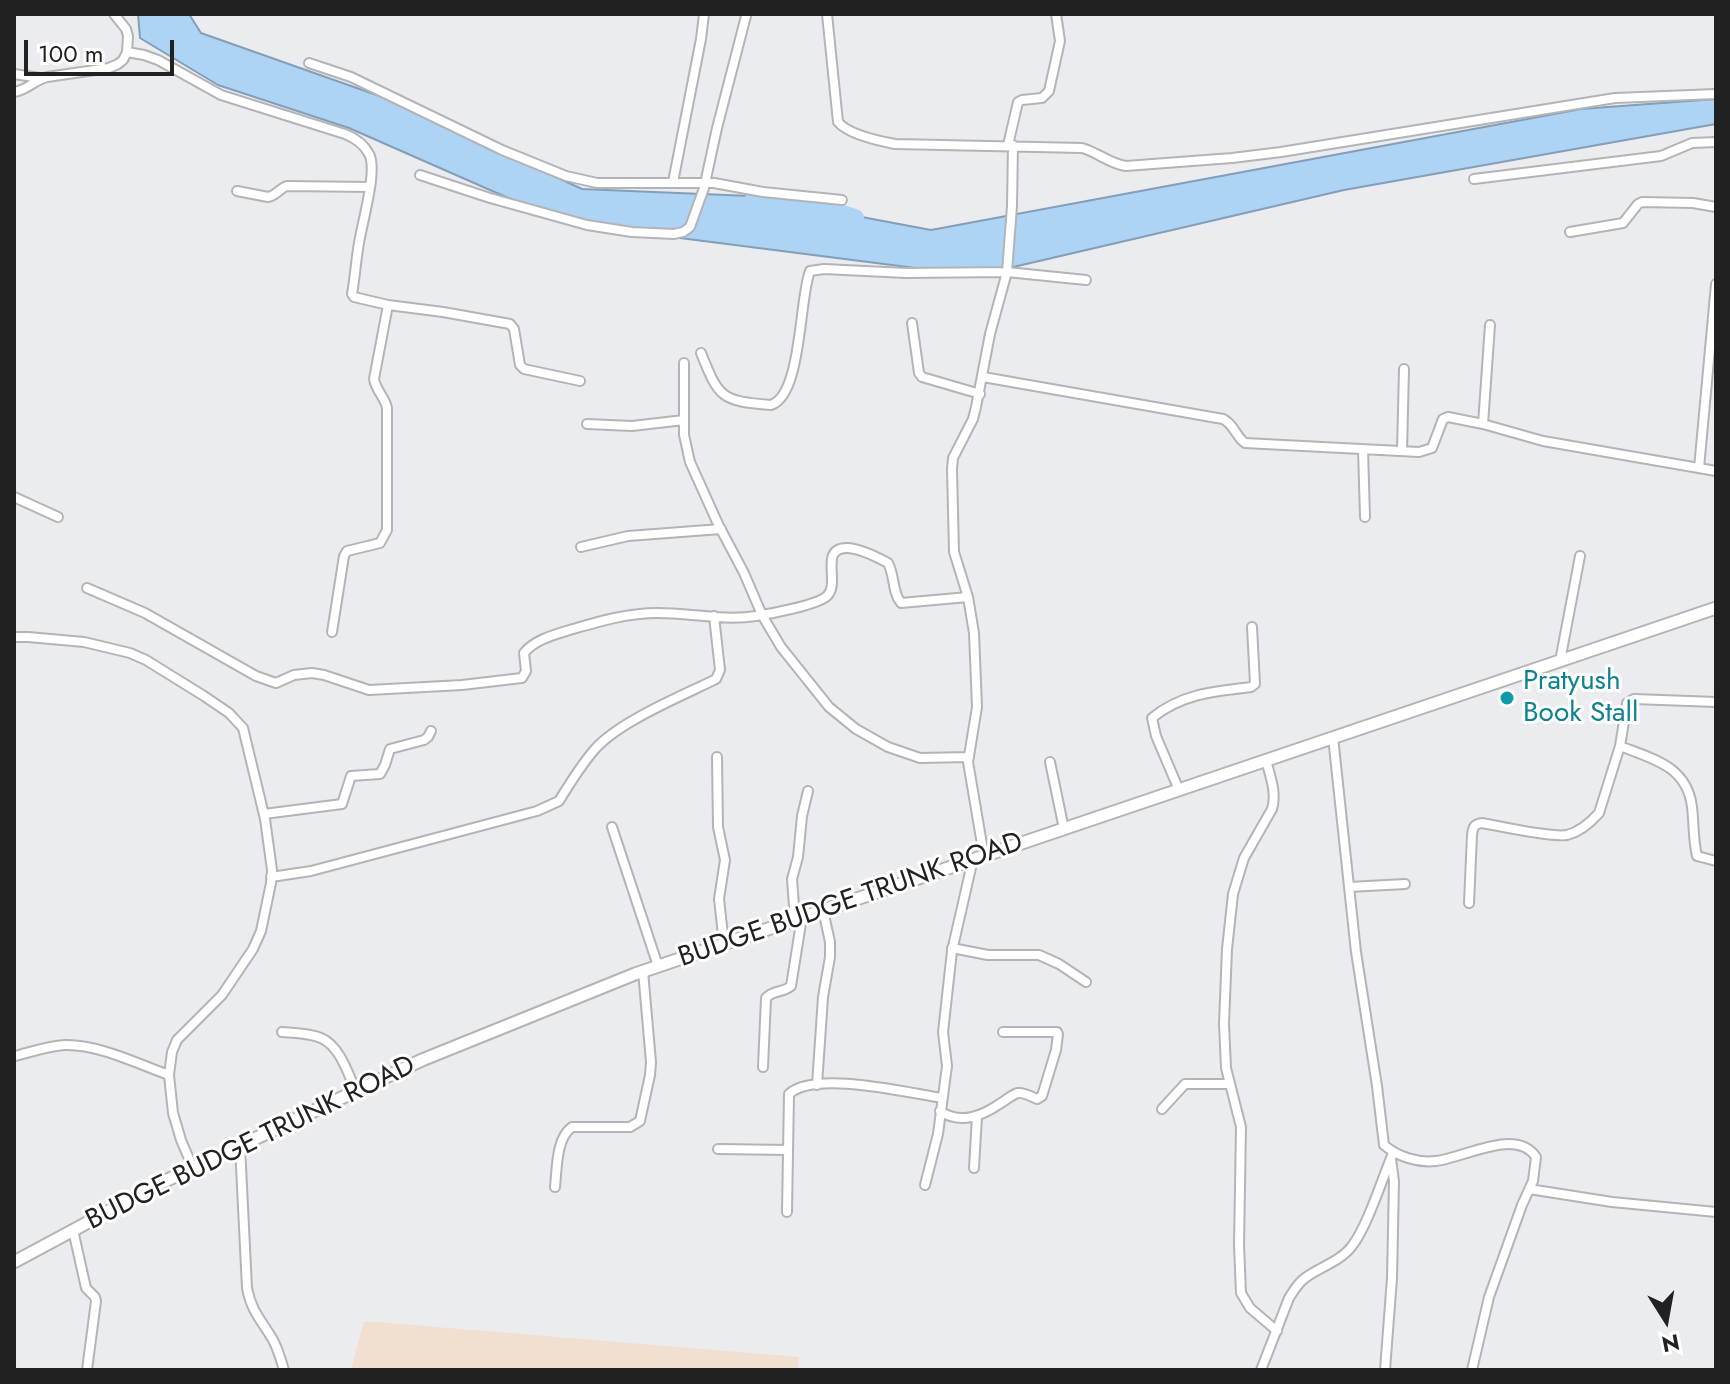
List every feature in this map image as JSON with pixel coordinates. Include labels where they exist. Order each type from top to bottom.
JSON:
[{"type":"main road","name":"BUDGE BUDGE TRUNK ROAD","points":[[14,1262],[193,1168],[422,1060],[643,971],[1716,608]]},
{"type":"street","points":[[14,74],[40,78],[109,68],[123,60],[128,36],[114,14]]},
{"type":"street","points":[[673,182],[704,14]]},
{"type":"street","points":[[827,14],[838,122],[843,128],[895,144],[1082,148],[1120,166],[1281,152],[1627,97],[1716,94]]},
{"type":"street","points":[[925,1185],[938,1134],[947,1066],[943,1032],[952,948],[978,858],[969,769],[977,707],[974,633],[968,597],[954,552],[953,458],[973,419],[1007,268],[1012,218],[1011,145],[1018,102],[1042,98],[1049,91],[1060,41],[1056,14]]},
{"type":"street","points":[[420,175],[587,225],[632,232],[683,232],[690,227],[704,185],[746,16]]},
{"type":"street","points":[[127,52],[158,60],[221,95],[355,138],[371,159],[370,187],[352,294],[358,299],[388,305],[510,324],[514,329],[520,365],[524,369],[580,381]]},
{"type":"street","points":[[309,63],[351,77],[502,150],[566,176],[597,183],[673,182],[842,200]]},
{"type":"street","points":[[14,92],[25,90],[40,78]]},
{"type":"street","points":[[1474,179],[1661,156],[1692,143],[1716,142]]},
{"type":"street","points":[[237,191],[268,197],[287,186],[370,187]]},
{"type":"street","points":[[1570,232],[1623,223],[1642,202],[1693,203],[1716,207]]},
{"type":"street","points":[[701,353],[718,391],[725,396],[777,404],[785,393],[798,354],[810,271],[906,273],[1007,268],[1086,280]]},
{"type":"street","points":[[1699,468],[1716,284]]},
{"type":"street","points":[[332,632],[344,556],[347,551],[380,543],[387,530],[387,408],[374,379],[388,305]]},
{"type":"street","points":[[912,323],[922,377],[980,394]]},
{"type":"street","points":[[1483,424],[1490,325]]},
{"type":"street","points":[[684,363],[684,435],[690,462],[762,615],[781,647],[829,707],[856,729],[910,756],[927,759],[969,757]]},
{"type":"street","points":[[1402,451],[1404,369]]},
{"type":"street","points":[[983,377],[1223,419],[1245,443],[1419,452],[1432,448],[1443,419],[1456,418],[1543,441],[1716,471]]},
{"type":"street","points":[[587,424],[632,426],[684,420]]},
{"type":"street","points":[[1363,449],[1365,517]]},
{"type":"street","points":[[14,497],[58,517]]},
{"type":"street","points":[[581,547],[628,536],[721,529]]},
{"type":"street","points":[[87,588],[145,613],[270,682],[312,673],[369,690],[522,678],[526,671],[526,650],[555,634],[616,617],[642,614],[753,617],[824,599],[829,595],[834,551],[838,548],[854,549],[888,563],[901,603],[968,597]]},
{"type":"street","points":[[1560,661],[1580,556]]},
{"type":"street","points":[[271,877],[349,862],[553,805],[595,749],[615,732],[716,679],[720,670],[714,616]]},
{"type":"street","points":[[1179,790],[1156,736],[1152,718],[1194,695],[1255,684],[1252,627]]},
{"type":"street","points":[[14,637],[84,642],[130,653],[216,704],[243,728],[264,814],[271,877],[267,907],[253,949],[222,995],[177,1040],[172,1052],[169,1075],[173,1113],[193,1168]]},
{"type":"street","points":[[1469,903],[1473,827],[1482,823],[1563,836],[1576,831],[1599,813],[1620,746],[1630,700],[1716,702]]},
{"type":"street","points":[[264,814],[339,805],[345,800],[351,776],[380,774],[390,749],[424,740],[431,731]]},
{"type":"street","points":[[1333,737],[1356,952],[1384,1145],[1392,1155],[1392,1278],[1385,1370]]},
{"type":"street","points":[[1620,746],[1662,763],[1677,773],[1689,792],[1697,856],[1716,861]]},
{"type":"street","points":[[717,757],[718,827],[725,860],[719,899],[724,944]]},
{"type":"street","points":[[1266,760],[1274,802],[1244,858],[1233,894],[1227,949],[1224,1050],[1229,1084],[1241,1127],[1241,1293],[1250,1308],[1277,1331]]},
{"type":"street","points":[[1050,762],[1064,829]]},
{"type":"street","points":[[763,1067],[766,998],[791,986],[798,918],[792,879],[808,791]]},
{"type":"street","points":[[612,827],[658,966]]},
{"type":"street","points":[[1349,887],[1405,884]]},
{"type":"street","points":[[817,1085],[823,997],[830,952],[823,910]]},
{"type":"street","points":[[952,948],[988,955],[1039,955],[1086,982]]},
{"type":"street","points":[[555,1187],[558,1155],[568,1129],[630,1127],[640,1121],[651,1062],[643,971]]},
{"type":"street","points":[[282,1032],[319,1037],[330,1044],[356,1091]]},
{"type":"street","points":[[940,1111],[949,1117],[968,1118],[1015,1094],[1022,1093],[1037,1099],[1044,1094],[1056,1050],[1057,1032],[1003,1032]]},
{"type":"street","points":[[15,1056],[49,1047],[76,1046],[169,1075]]},
{"type":"street","points":[[787,1212],[789,1094],[796,1089],[836,1083],[942,1098]]},
{"type":"street","points":[[1162,1109],[1185,1084],[1229,1084]]},
{"type":"street","points":[[974,1168],[977,1116]]},
{"type":"street","points":[[1392,1155],[1436,1161],[1505,1144],[1527,1148],[1536,1157],[1536,1170],[1489,1297],[1472,1370]]},
{"type":"street","points":[[240,1146],[249,1299],[273,1340],[284,1370]]},
{"type":"street","points":[[718,1149],[788,1150]]},
{"type":"street","points":[[1261,1370],[1289,1298],[1303,1279],[1353,1245],[1392,1155]]},
{"type":"street","points":[[1529,1189],[1612,1202],[1716,1212]]},
{"type":"street","points":[[73,1230],[86,1288],[96,1301],[87,1370]]},
{"type":"shaded area","points":[[364,1321],[799,1357],[797,1370],[351,1370]]},
{"type":"water","points":[[138,14],[189,14],[201,33],[385,98],[582,189],[750,196],[931,230],[1581,109],[1716,99],[1716,124],[1344,190],[1009,268],[923,269],[578,225],[556,219],[349,128],[218,85],[140,38]]},
{"type":"waterway","points":[[752,202],[792,198],[855,218]]},
{"type":"place","name":"Pratyush Book Stall","points":[[1507,698]]}]
